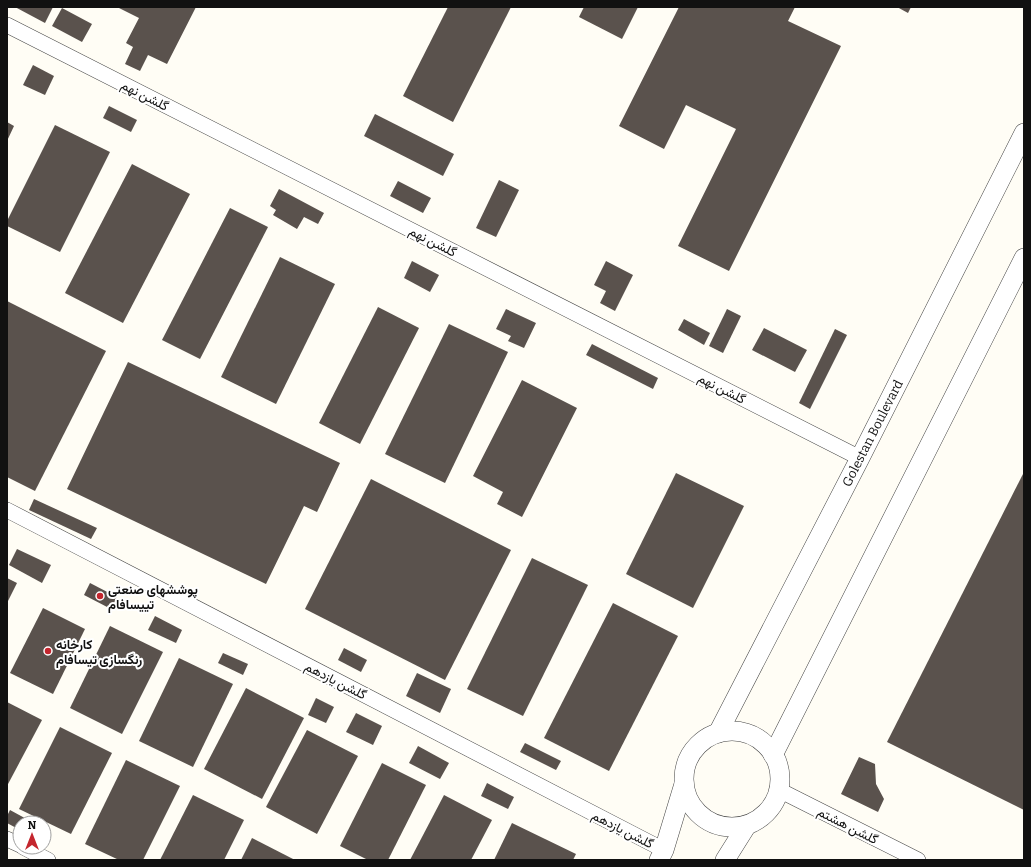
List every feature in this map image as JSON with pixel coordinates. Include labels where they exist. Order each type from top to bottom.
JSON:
[{"type":"street","name":"گلشن نهم","points":[[7,25],[860,458]]},
{"type":"street","name":"Golestan Boulevard","points":[[718,733],[860,458],[1024,133]]},
{"type":"street","points":[[773,755],[1024,258]]},
{"type":"street","name":"گلشن یازدهم","points":[[7,510],[662,855]]},
{"type":"street","points":[[662,855],[684,784],[685,769],[692,752],[705,740],[718,733],[734,731],[745,733],[762,741],[773,755],[780,772],[779,790],[775,801],[768,811],[761,818],[747,825],[736,827],[724,827],[702,817],[690,804],[684,784]]},
{"type":"street","name":"گلشن هشتم","points":[[779,790],[918,860]]},
{"type":"street","points":[[725,860],[747,825]]},
{"type":"street","points":[[38,855],[48,860]]},
{"type":"building","points":[[15,7],[53,7],[45,23]]},
{"type":"building","points":[[117,7],[196,7],[167,64],[148,55],[140,71],[125,64],[133,47],[126,43],[139,18]]},
{"type":"building","points":[[448,7],[511,7],[453,122],[403,96]]},
{"type":"building","points":[[584,7],[638,7],[622,39],[579,17]]},
{"type":"building","points":[[679,7],[795,7],[788,21],[841,46],[729,271],[678,246],[736,129],[686,105],[664,149],[619,126]]},
{"type":"building","points":[[897,7],[911,7],[908,13]]},
{"type":"building","points":[[62,8],[92,24],[82,42],[52,26]]},
{"type":"building","points":[[33,65],[54,76],[45,95],[23,85]]},
{"type":"building","points":[[109,106],[137,120],[131,132],[103,118]]},
{"type":"building","points":[[375,114],[454,154],[443,176],[364,136]]},
{"type":"building","points":[[7,122],[14,126],[7,141]]},
{"type":"building","points":[[55,125],[110,152],[60,252],[7,226],[7,221]]},
{"type":"building","points":[[132,164],[190,194],[123,323],[65,293]]},
{"type":"building","points":[[499,180],[519,190],[496,237],[476,228]]},
{"type":"building","points":[[398,181],[431,198],[423,213],[390,196]]},
{"type":"building","points":[[279,189],[324,213],[318,224],[304,217],[297,229],[273,215],[276,210],[270,206]]},
{"type":"building","points":[[230,208],[268,227],[200,359],[162,340]]},
{"type":"building","points":[[280,257],[335,284],[276,404],[221,377]]},
{"type":"building","points":[[412,261],[439,275],[430,292],[404,278]]},
{"type":"building","points":[[606,261],[633,275],[615,311],[600,303],[606,291],[594,285]]},
{"type":"building","points":[[7,301],[106,351],[35,491],[7,477]]},
{"type":"building","points":[[378,307],[419,328],[360,444],[319,423]]},
{"type":"building","points":[[506,309],[536,323],[524,348],[508,341],[511,336],[496,329]]},
{"type":"building","points":[[727,309],[741,316],[723,353],[709,346]]},
{"type":"building","points":[[684,319],[710,333],[704,345],[678,330]]},
{"type":"building","points":[[449,324],[508,352],[445,483],[385,454]]},
{"type":"building","points":[[764,328],[807,350],[795,372],[752,350]]},
{"type":"building","points":[[835,329],[847,335],[810,409],[799,403]]},
{"type":"building","points":[[592,344],[658,378],[653,389],[586,355]]},
{"type":"building","points":[[128,362],[340,463],[317,512],[304,506],[266,584],[67,489]]},
{"type":"building","points":[[522,380],[577,408],[522,517],[497,504],[503,492],[473,476]]},
{"type":"building","points":[[1024,472],[1024,810],[887,742]]},
{"type":"building","points":[[676,473],[744,506],[693,608],[626,574]]},
{"type":"building","points":[[371,479],[511,550],[445,680],[305,609]]},
{"type":"building","points":[[34,499],[97,528],[91,539],[29,510]]},
{"type":"building","points":[[17,549],[51,565],[42,583],[9,565]]},
{"type":"building","points":[[532,558],[588,585],[523,716],[467,689]]},
{"type":"building","points":[[7,578],[17,583],[7,603]]},
{"type":"building","name":"پوششهای صنعتی تییسافام","points":[[90,583],[117,597],[111,609],[84,595]]},
{"type":"building","points":[[613,603],[678,636],[609,771],[544,738]]},
{"type":"building","name":"کارخانه رنگسازی تیسافام","points":[[43,608],[85,629],[53,694],[10,673]]},
{"type":"building","points":[[155,616],[182,630],[176,643],[148,630]]},
{"type":"building","points":[[110,626],[163,652],[122,734],[70,708]]},
{"type":"building","points":[[344,648],[367,660],[361,672],[338,660]]},
{"type":"building","points":[[223,653],[248,664],[243,675],[218,663]]},
{"type":"building","points":[[179,658],[233,684],[193,767],[139,741]]},
{"type":"building","points":[[417,673],[451,689],[440,713],[406,696]]},
{"type":"building","points":[[246,688],[304,718],[262,799],[204,769]]},
{"type":"building","points":[[316,698],[334,707],[326,723],[308,715]]},
{"type":"building","points":[[7,702],[42,720],[7,786]]},
{"type":"building","points":[[356,713],[382,726],[373,745],[346,732]]},
{"type":"building","points":[[60,727],[112,753],[71,834],[52,825],[52,815],[31,815],[19,809]]},
{"type":"building","points":[[307,730],[358,756],[317,834],[266,807]]},
{"type":"building","points":[[525,743],[561,761],[556,770],[520,752]]},
{"type":"building","points":[[418,746],[449,763],[440,779],[409,763]]},
{"type":"building","points":[[859,757],[875,764],[876,784],[884,799],[878,812],[841,794]]},
{"type":"building","points":[[126,760],[180,786],[143,860],[119,860],[85,844]]},
{"type":"building","points":[[382,763],[426,785],[388,860],[368,860],[340,846]]},
{"type":"building","points":[[487,783],[514,797],[508,809],[481,796]]},
{"type":"building","points":[[193,795],[244,820],[224,860],[160,860]]},
{"type":"building","points":[[444,795],[492,820],[471,860],[410,860]]},
{"type":"building","points":[[10,810],[19,815],[12,815],[12,826],[7,823],[7,816]]},
{"type":"building","points":[[512,823],[576,854],[573,860],[494,860]]},
{"type":"building","points":[[252,838],[295,860],[241,860]]},
{"type":"place","name":"پوششهای صنعتی تییسافام","points":[[100,596]]},
{"type":"place","name":"کارخانه رنگسازی تیسافام","points":[[48,651]]}]
